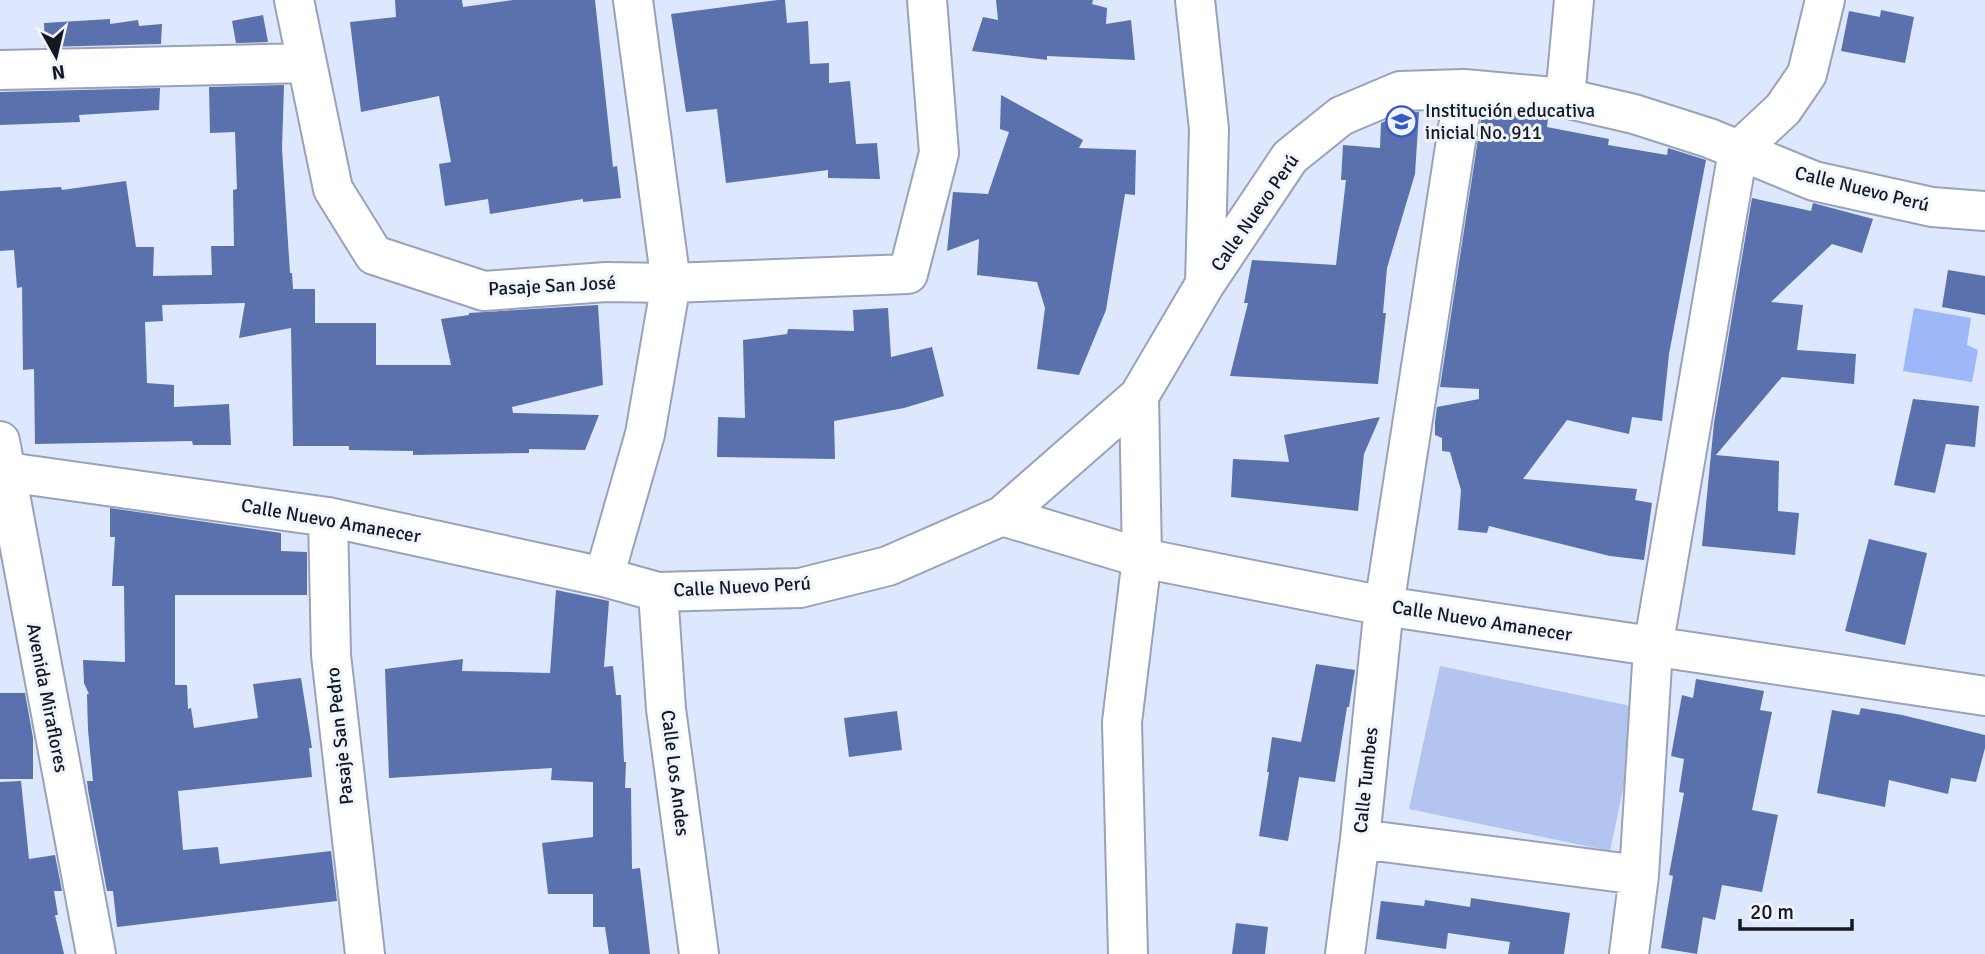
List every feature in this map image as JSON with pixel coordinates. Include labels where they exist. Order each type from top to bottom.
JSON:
[{"type":"street","name":"Pasaje San José","points":[[294,0],[333,189],[374,255],[484,291],[606,282],[671,283],[908,274],[939,153],[927,0]]},
{"type":"street","points":[[604,577],[645,434],[671,283],[633,0]]},
{"type":"street","points":[[1195,0],[1209,129],[1205,284]]},
{"type":"street","points":[[1565,98],[1574,0]]},
{"type":"street","points":[[1629,954],[1639,875],[1653,648],[1738,151],[1783,109],[1807,74],[1825,0]]},
{"type":"street","points":[[0,70],[307,63]]},
{"type":"street","name":"Calle Nuevo Perú","points":[[658,592],[800,588],[888,566],[1002,516],[1139,396],[1205,284],[1290,157],[1342,116],[1400,90],[1464,89],[1565,98],[1634,114],[1709,138],[1814,181],[1932,207],[1985,211]]},
{"type":"street","name":"Calle Tumbes","points":[[1345,954],[1384,607],[1464,89]]},
{"type":"street","points":[[1128,954],[1122,722],[1142,558],[1139,396]]},
{"type":"street","name":"Calle Nuevo Amanecer","points":[[1,461],[328,517],[604,577],[658,592]]},
{"type":"street","name":"Avenida Miraflores","points":[[1,461],[96,954]]},
{"type":"street","name":"Calle Nuevo Amanecer","points":[[1002,516],[1142,558],[1384,607],[1985,696]]},
{"type":"street","name":"Pasaje San Pedro","points":[[328,517],[331,655],[365,954]]},
{"type":"street","name":"Calle Los Andes","points":[[658,592],[666,709],[699,954]]},
{"type":"street","points":[[1360,839],[1639,875]]},
{"type":"shaded area","points":[[1914,308],[1971,318],[1967,345],[1978,350],[1972,382],[1903,371]]},
{"type":"shaded area","points":[[1440,666],[1640,708],[1610,851],[1409,809]]},
{"type":"building","points":[[395,0],[462,0],[463,7],[513,0],[595,0],[613,167],[617,166],[621,198],[583,202],[583,199],[490,214],[488,199],[445,206],[439,164],[451,162],[439,96],[361,112],[350,22],[396,17]]},
{"type":"building","points":[[785,0],[787,23],[808,21],[810,64],[829,63],[829,83],[850,81],[856,144],[877,143],[880,179],[828,178],[828,170],[726,183],[717,109],[686,112],[671,14]]},
{"type":"building","points":[[996,0],[1093,0],[1092,4],[1107,8],[1106,24],[1131,20],[1135,60],[1047,56],[1047,60],[972,51],[983,17],[998,20]]},
{"type":"building","points":[[1881,10],[1914,17],[1905,63],[1841,51],[1849,11],[1880,17]]},
{"type":"building","points":[[263,15],[268,42],[236,43],[232,21]]},
{"type":"building","points":[[110,19],[110,24],[138,20],[139,26],[162,24],[161,44],[45,47],[44,23]]},
{"type":"building","points":[[284,85],[282,149],[290,273],[293,289],[315,289],[315,323],[376,323],[376,365],[451,365],[441,319],[469,313],[598,305],[603,385],[512,407],[513,413],[599,415],[585,450],[529,449],[529,453],[413,455],[413,451],[349,450],[349,446],[293,446],[291,328],[239,338],[245,303],[162,305],[163,321],[145,322],[147,383],[174,385],[174,407],[229,404],[231,445],[193,445],[192,441],[35,444],[34,369],[23,370],[22,287],[17,288],[14,250],[0,251],[0,191],[61,187],[62,190],[126,181],[136,247],[154,247],[153,276],[212,275],[211,246],[234,246],[233,190],[237,189],[235,132],[210,133],[209,87]]},
{"type":"building","points":[[160,88],[159,110],[79,115],[80,122],[0,125],[0,92]]},
{"type":"building","points":[[1001,95],[1083,140],[1079,148],[1136,150],[1135,195],[1125,194],[1106,310],[1079,375],[1037,369],[1045,308],[1037,282],[977,275],[979,239],[947,251],[953,192],[988,194],[1009,132],[1000,129]]},
{"type":"building","points":[[1419,112],[1415,174],[1387,268],[1383,313],[1386,313],[1378,384],[1230,376],[1248,303],[1244,303],[1252,260],[1336,265],[1346,180],[1341,180],[1343,145],[1380,148],[1381,123],[1405,113]]},
{"type":"building","points":[[1482,113],[1548,118],[1547,127],[1609,139],[1608,145],[1667,155],[1668,148],[1706,160],[1669,354],[1662,421],[1632,417],[1629,434],[1567,420],[1523,479],[1637,489],[1635,500],[1652,503],[1644,560],[1610,556],[1489,526],[1487,533],[1458,530],[1461,490],[1450,452],[1442,451],[1442,438],[1435,435],[1435,422],[1437,407],[1479,399],[1479,389],[1440,387]]},
{"type":"building","points":[[1752,198],[1811,211],[1813,203],[1873,219],[1862,253],[1832,244],[1771,302],[1803,305],[1797,350],[1856,354],[1854,384],[1782,377],[1716,455],[1779,461],[1778,511],[1799,513],[1795,555],[1702,546],[1714,423]]},
{"type":"building","points":[[1948,270],[1985,276],[1985,315],[1942,307]]},
{"type":"building","points":[[888,308],[891,357],[932,347],[944,396],[904,408],[834,421],[835,459],[717,457],[718,417],[745,418],[743,340],[787,334],[788,329],[854,331],[853,310]]},
{"type":"building","points":[[1913,399],[1979,406],[1975,447],[1946,444],[1935,493],[1894,485]]},
{"type":"building","points":[[1380,417],[1364,454],[1358,511],[1231,497],[1233,459],[1289,462],[1284,435]]},
{"type":"building","points":[[110,508],[281,533],[281,551],[307,552],[307,595],[175,595],[175,685],[187,685],[188,709],[191,708],[194,728],[258,718],[253,684],[301,678],[312,748],[309,748],[312,777],[178,791],[183,850],[218,847],[220,864],[331,851],[337,901],[117,927],[113,891],[107,891],[88,790],[87,781],[93,781],[88,730],[89,694],[84,683],[83,660],[125,662],[124,586],[112,586],[115,537],[110,537]]},
{"type":"building","points":[[1869,539],[1927,553],[1905,645],[1845,631]]},
{"type":"building","points":[[556,590],[609,601],[604,667],[613,666],[616,695],[621,695],[626,762],[625,788],[631,788],[632,869],[640,868],[650,954],[609,954],[605,927],[593,927],[593,894],[548,894],[542,843],[593,837],[593,782],[551,780],[552,768],[389,778],[385,669],[463,659],[462,671],[550,673]]},
{"type":"building","points":[[1316,664],[1355,670],[1335,782],[1299,777],[1288,841],[1259,836],[1272,737],[1301,742]]},
{"type":"building","points":[[1696,679],[1764,691],[1760,710],[1772,712],[1752,810],[1778,815],[1762,892],[1722,885],[1715,920],[1703,917],[1697,954],[1661,948],[1673,876],[1669,875],[1684,793],[1679,792],[1684,759],[1671,756],[1682,695],[1693,698]]},
{"type":"building","points":[[0,693],[25,693],[33,738],[33,779],[0,779]]},
{"type":"building","points":[[1861,708],[1985,735],[1985,748],[1976,782],[1951,778],[1948,794],[1889,780],[1885,807],[1817,793],[1832,710],[1859,715]]},
{"type":"building","points":[[897,711],[902,750],[849,757],[844,718]]},
{"type":"building","points":[[21,781],[29,859],[55,855],[62,891],[54,891],[58,915],[55,915],[64,954],[0,954],[0,782]]},
{"type":"building","points":[[1471,898],[1570,913],[1564,954],[1508,954],[1510,942],[1448,933],[1446,949],[1376,939],[1381,901],[1424,906],[1425,900],[1470,907]]},
{"type":"building","points":[[1236,923],[1268,927],[1265,954],[1232,954]]},
{"type":"place","name":"Institución educativa inicial No. 911","points":[[1402,122]]}]
